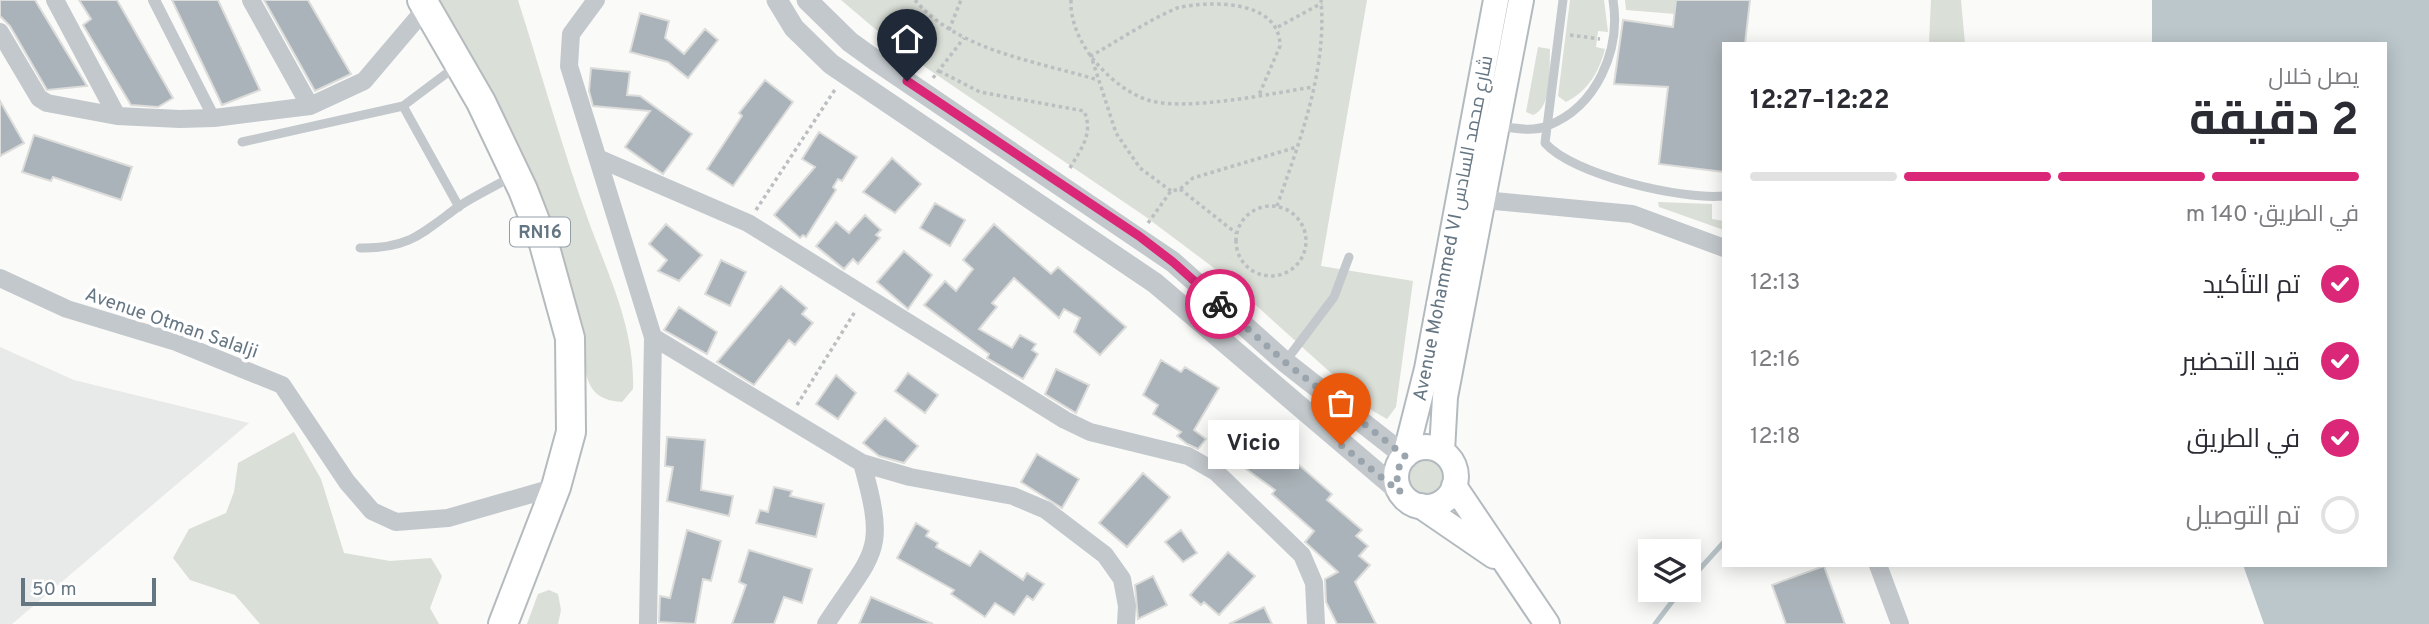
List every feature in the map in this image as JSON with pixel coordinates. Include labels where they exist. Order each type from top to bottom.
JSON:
[{"type":"main road","name":"Avenue Mohammed VI شارع محمد السادس","points":[[1405,456],[1427,369],[1496,0]]},
{"type":"main road","name":"Avenue Mohammed VI شارع محمد السادس","points":[[1442,452],[1445,397],[1521,0]]},
{"type":"main road","name":"RN16","points":[[424,4],[459,64],[516,175],[544,244],[570,338],[571,432],[556,487],[503,624]]},
{"type":"main road","points":[[1506,565],[1421,506],[1413,504],[1400,492],[1396,473],[1405,456],[1423,447],[1442,452],[1454,467],[1454,486],[1547,624]]},
{"type":"main road","points":[[1421,506],[1441,502],[1454,486]]},
{"type":"street","points":[[55,0],[117,116]]},
{"type":"street","points":[[154,0],[214,118]]},
{"type":"street","points":[[251,0],[310,106]]},
{"type":"street","points":[[596,0],[571,34],[569,66],[653,337],[648,624]]},
{"type":"street","points":[[777,0],[794,28],[845,74],[1155,283],[1400,492]]},
{"type":"street","points":[[807,0],[850,42],[1139,236],[1173,262],[1285,362],[1405,456]]},
{"type":"street","points":[[0,32],[42,101],[117,116],[214,118],[310,106],[364,81],[424,4]]},
{"type":"street","points":[[600,159],[748,223],[866,293],[1065,420],[1090,432],[1188,456],[1216,472],[1302,555],[1314,583],[1317,624]]},
{"type":"street","points":[[1483,200],[1632,214],[1722,246]]},
{"type":"street","name":"Avenue Otman Salalji","points":[[0,278],[67,309],[176,342],[282,385],[346,482],[372,511],[396,522],[447,518],[556,487]]},
{"type":"street","points":[[653,337],[787,421],[862,463],[910,477],[1013,496],[1046,510],[1105,555],[1122,579],[1127,606],[1126,624]]},
{"type":"street","points":[[826,624],[872,556],[877,534],[874,506],[862,463]]},
{"type":"street","points":[[1879,567],[1900,624]]},
{"type":"lane","points":[[1563,0],[1545,127],[1545,143],[1548,147],[1607,175],[1646,188],[1693,197],[1722,196]]},
{"type":"lane","points":[[1497,125],[1545,127],[1582,102],[1606,68],[1615,28],[1613,0]]},
{"type":"lane","points":[[242,142],[403,106],[459,64]]},
{"type":"lane","points":[[403,106],[459,207]]},
{"type":"lane","points":[[360,248],[386,249],[409,243],[459,207],[516,175]]},
{"type":"lane","points":[[1285,362],[1334,296],[1349,257]]},
{"type":"path","points":[[915,0],[948,30],[964,38],[1098,80]]},
{"type":"path","points":[[948,30],[961,0]]},
{"type":"path","points":[[1071,0],[1073,22],[1091,56],[1108,114],[1127,151],[1140,168],[1171,191]]},
{"type":"path","points":[[1091,56],[1178,8],[1199,1],[1223,1],[1255,6],[1278,27],[1280,46],[1259,95]]},
{"type":"path","points":[[1278,27],[1322,1]]},
{"type":"path","points":[[1277,206],[1314,87],[1321,53],[1322,1]]},
{"type":"path","points":[[1566,34],[1596,39]]},
{"type":"path","points":[[923,92],[964,38]]},
{"type":"path","points":[[1091,56],[1117,83],[1150,101],[1177,103],[1314,87]]},
{"type":"path","points":[[939,71],[980,92],[1084,111],[1088,121],[1088,135],[1061,184]]},
{"type":"path","points":[[748,223],[845,74]]},
{"type":"path","points":[[1139,236],[1171,191],[1180,189],[1203,175],[1297,147]]},
{"type":"path","points":[[1180,189],[1236,233]]},
{"type":"path","points":[[1277,206],[1294,214],[1301,222],[1306,240],[1301,259],[1286,272],[1267,275],[1249,268],[1237,252],[1236,233],[1244,217],[1251,212],[1277,206]]},
{"type":"path","points":[[787,421],[866,293]]},
{"type":"shaded area","points":[[437,0],[518,0],[571,169],[626,325],[633,367],[633,389],[622,402],[601,396],[590,384],[582,345]]},
{"type":"shaded area","points":[[841,0],[1367,0],[1321,266],[1413,281],[1396,407],[1387,419],[1373,411],[1218,271],[1146,217],[900,50]]},
{"type":"shaded area","points":[[1570,0],[1604,0],[1608,32],[1598,31],[1596,47],[1605,49],[1596,73],[1581,92],[1566,102],[1558,96]]},
{"type":"shaded area","points":[[1625,0],[1676,0],[1675,14],[1626,10]]},
{"type":"shaded area","points":[[1931,0],[1961,0],[1965,42],[1929,42]]},
{"type":"shaded area","points":[[2152,0],[2429,0],[2429,624],[2264,624],[2244,567],[2387,567],[2387,42],[2152,42]]},
{"type":"shaded area","points":[[1538,47],[1550,49],[1549,76],[1544,104],[1533,115],[1526,112]]},
{"type":"shaded area","points":[[1658,202],[1712,204],[1712,219],[1722,221],[1722,229],[1659,207]]},
{"type":"shaded area","points":[[0,347],[74,380],[249,423],[12,624],[0,624]]},
{"type":"shaded area","points":[[294,432],[321,479],[344,553],[390,561],[431,558],[442,576],[430,608],[439,624],[260,624],[235,595],[190,580],[173,558],[189,529],[226,513],[234,492],[238,463]]},
{"type":"shaded area","points":[[1425,457],[1439,463],[1445,477],[1439,491],[1425,497],[1411,491],[1405,477],[1411,463]]},
{"type":"shaded area","points":[[549,590],[558,594],[561,610],[558,624],[527,624],[538,594]]},
{"type":"building","points":[[0,0],[35,0],[87,86],[47,90],[10,26],[0,16]]},
{"type":"building","points":[[79,0],[117,0],[173,98],[158,107],[131,105],[83,25],[91,19]]},
{"type":"building","points":[[172,0],[218,0],[260,90],[222,105]]},
{"type":"building","points":[[264,0],[308,0],[351,74],[315,91]]},
{"type":"building","points":[[1676,0],[1750,0],[1745,42],[1722,42],[1722,172],[1659,164],[1668,87],[1614,84],[1623,20],[1673,27]]},
{"type":"building","points":[[640,13],[669,21],[665,38],[684,54],[705,29],[718,40],[688,78],[668,62],[630,52]]},
{"type":"building","points":[[591,68],[630,72],[627,95],[640,96],[692,134],[663,174],[625,147],[650,111],[593,106],[589,91]]},
{"type":"building","points":[[765,80],[793,102],[733,186],[707,169],[742,116],[739,113]]},
{"type":"building","points":[[0,101],[24,143],[0,156]]},
{"type":"building","points":[[819,132],[857,157],[842,181],[838,179],[833,187],[836,190],[806,237],[803,235],[800,238],[774,215],[815,167],[802,159]]},
{"type":"building","points":[[34,135],[132,167],[121,200],[53,177],[51,181],[22,172]]},
{"type":"building","points":[[892,158],[921,184],[895,213],[863,192]]},
{"type":"building","points":[[935,203],[965,220],[950,246],[920,228]]},
{"type":"building","points":[[865,215],[881,230],[876,235],[880,238],[858,264],[853,259],[844,269],[816,246],[836,222],[849,233]]},
{"type":"building","points":[[666,224],[702,255],[679,281],[658,271],[667,260],[649,244]]},
{"type":"building","points":[[994,224],[1051,274],[1058,267],[1126,327],[1100,355],[1074,332],[1080,318],[1064,309],[1059,318],[1014,278],[992,303],[997,307],[979,329],[1012,348],[1020,335],[1036,344],[1032,350],[1038,354],[1023,379],[987,358],[989,354],[924,305],[945,281],[956,291],[973,269],[963,260]]},
{"type":"building","points":[[904,251],[932,275],[908,309],[877,282]]},
{"type":"building","points":[[721,260],[746,272],[730,306],[705,294]]},
{"type":"building","points":[[781,286],[807,308],[802,314],[813,323],[795,345],[789,340],[754,385],[717,362]]},
{"type":"building","points":[[679,307],[717,332],[707,354],[664,330]]},
{"type":"building","points":[[1161,360],[1181,372],[1185,367],[1219,388],[1194,430],[1206,439],[1198,449],[1177,436],[1181,432],[1153,414],[1158,405],[1143,395]]},
{"type":"building","points":[[1056,369],[1089,385],[1076,413],[1045,394]]},
{"type":"building","points":[[908,373],[938,395],[925,413],[895,391]]},
{"type":"building","points":[[836,375],[856,393],[838,419],[816,404]]},
{"type":"building","points":[[885,418],[918,446],[904,463],[879,456],[863,443]]},
{"type":"building","points":[[1253,423],[1284,447],[1282,450],[1332,494],[1327,500],[1362,530],[1356,536],[1368,546],[1359,556],[1370,565],[1355,582],[1376,624],[1337,624],[1326,602],[1325,579],[1338,572],[1305,542],[1314,531],[1272,494],[1275,490],[1228,456]]},
{"type":"building","points":[[667,437],[705,440],[701,490],[733,496],[729,516],[667,501],[673,467],[665,466]]},
{"type":"building","points":[[1037,454],[1079,479],[1062,508],[1021,482]]},
{"type":"building","points":[[1143,473],[1170,497],[1127,547],[1099,523]]},
{"type":"building","points":[[774,487],[792,491],[790,496],[824,504],[816,537],[756,523],[760,510],[768,512]]},
{"type":"building","points":[[916,523],[929,531],[926,536],[938,543],[936,547],[970,566],[980,551],[1023,580],[1027,573],[1044,584],[1033,600],[1027,596],[1014,615],[995,603],[985,617],[951,594],[954,590],[897,558]]},
{"type":"building","points":[[687,530],[721,541],[711,581],[703,579],[695,624],[659,622],[660,596],[670,598]]},
{"type":"building","points":[[1181,530],[1197,553],[1183,562],[1165,542]]},
{"type":"building","points":[[749,550],[812,569],[802,603],[784,597],[774,624],[732,624],[746,585],[739,582]]},
{"type":"building","points":[[1228,552],[1255,576],[1219,615],[1204,602],[1201,605],[1190,595]]},
{"type":"building","points":[[1824,567],[1845,624],[1786,624],[1772,585]]},
{"type":"building","points":[[1153,576],[1167,605],[1138,619],[1135,585]]},
{"type":"building","points":[[871,597],[933,624],[859,624]]},
{"type":"building","points":[[1264,607],[1272,624],[1229,624]]},
{"type":"waterway","points":[[1701,568],[1722,544]]},
{"type":"waterway","points":[[1655,624],[1672,602]]},
{"type":"way so far","points":[[1220,304],[1285,362],[1405,456],[1396,473],[1400,492],[1341,445]]},
{"type":"place","name":"Vicio","points":[[1341,445]]},
{"type":"route","points":[[907,81],[1139,236],[1220,304]]}]
